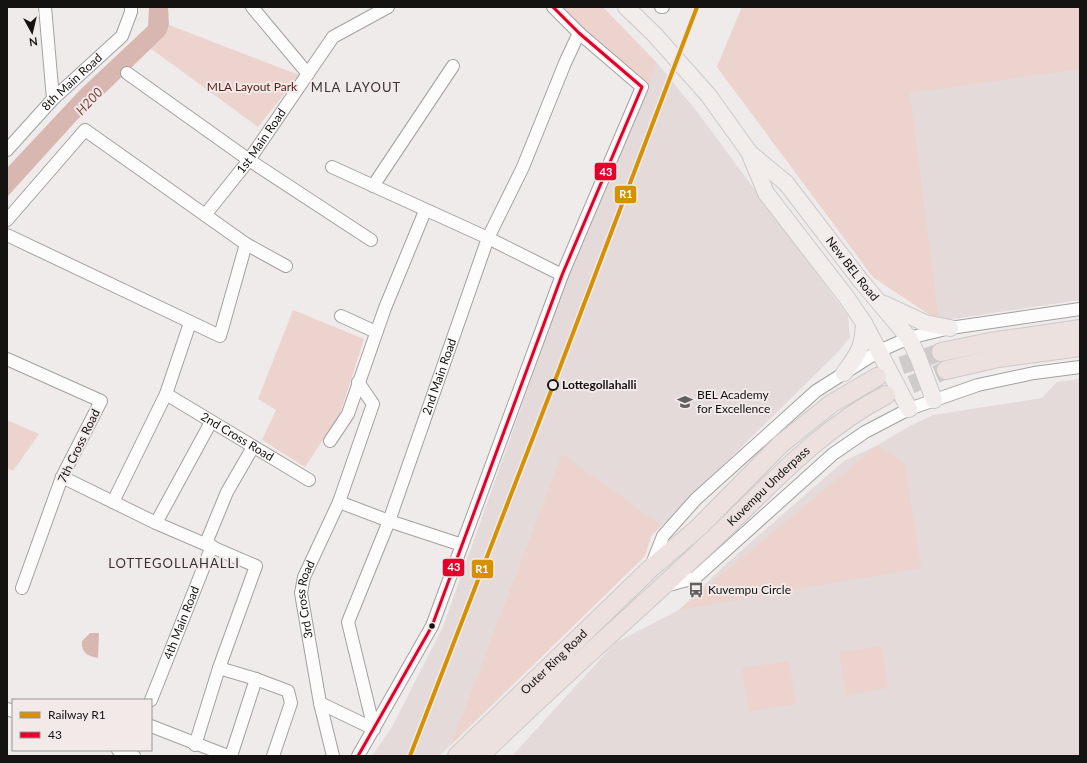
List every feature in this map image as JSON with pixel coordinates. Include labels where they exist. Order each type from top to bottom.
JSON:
[{"type":"highway","points":[[941,352],[990,342],[1080,330]]},
{"type":"highway","points":[[946,370],[998,358],[1080,347]]},
{"type":"highway","name":"Kuvempu Underpass","points":[[650,569],[698,528],[781,444],[831,404],[877,377]]},
{"type":"highway","name":"Kuvempu Underpass","points":[[658,588],[708,544],[792,462],[818,439],[862,407],[886,395]]},
{"type":"highway","name":"Outer Ring Road","points":[[457,756],[650,569]]},
{"type":"highway","name":"Outer Ring Road","points":[[480,756],[530,707],[658,588]]},
{"type":"main road","name":"New BEL Road","points":[[626,7],[656,36],[709,96],[749,152],[766,193],[847,298],[864,323],[909,409]]},
{"type":"main road","name":"New BEL Road","points":[[749,152],[786,183],[861,281],[909,338],[918,357],[934,400]]},
{"type":"main road","points":[[880,302],[925,323],[950,328]]},
{"type":"main road","points":[[844,373],[860,351],[863,340],[864,323]]},
{"type":"street","points":[[45,7],[53,99]]},
{"type":"street","points":[[252,7],[308,74]]},
{"type":"street","name":"1st Main Road","points":[[205,215],[249,160],[334,37],[388,7]]},
{"type":"street","points":[[358,756],[432,626],[562,275],[642,87],[579,33],[553,7]]},
{"type":"street","name":"8th Main Road","points":[[7,150],[53,99],[122,36],[131,9]]},
{"type":"street","name":"2nd Main Road","points":[[374,729],[348,622],[389,521],[488,238],[523,167],[565,63],[579,33]]},
{"type":"street","points":[[373,186],[453,66]]},
{"type":"street","points":[[128,73],[249,160],[371,240]]},
{"type":"street","points":[[7,220],[85,130],[246,244],[286,266]]},
{"type":"street","points":[[332,167],[488,238],[562,275]]},
{"type":"street","points":[[330,441],[348,414],[376,332],[425,210]]},
{"type":"street","points":[[7,235],[220,336],[246,244]]},
{"type":"street","points":[[650,569],[664,536],[696,499],[816,391],[879,351],[909,338],[950,328],[1080,309]]},
{"type":"street","points":[[341,316],[376,332]]},
{"type":"street","points":[[113,502],[166,394],[190,323]]},
{"type":"street","name":"7th Cross Road","points":[[7,359],[101,401],[62,477],[22,588]]},
{"type":"street","points":[[658,588],[695,578],[833,454],[866,432],[909,409],[978,385],[1034,373],[1080,367]]},
{"type":"street","name":"3rd Cross Road","points":[[333,756],[320,703],[301,593],[304,577],[339,502],[373,404],[358,382]]},
{"type":"street","name":"2nd Cross Road","points":[[166,394],[309,480]]},
{"type":"street","points":[[156,523],[211,422]]},
{"type":"street","name":"4th Main Road","points":[[151,699],[227,492],[253,447]]},
{"type":"street","points":[[62,477],[156,523],[209,544],[256,566],[218,668],[195,745]]},
{"type":"street","points":[[339,502],[389,521],[462,545]]},
{"type":"street","points":[[218,668],[256,679],[288,691],[291,703],[274,756]]},
{"type":"street","points":[[231,756],[256,679]]},
{"type":"street","points":[[320,703],[374,729]]},
{"type":"street","points":[[152,726],[195,745],[228,756]]},
{"type":"street","points":[[121,751],[134,756]]},
{"type":"shaded area","points":[[742,7],[1080,7],[1080,300],[939,321],[873,277],[717,67]]},
{"type":"shaded area","name":"BEL Academy for Excellence","points":[[657,63],[698,113],[848,316],[850,337],[839,351],[651,536],[645,556],[439,756],[372,756],[392,727],[443,627],[567,279]]},
{"type":"shaded area","points":[[1080,379],[1080,756],[512,756],[615,643],[679,610],[727,563],[844,461],[878,445],[906,428],[933,415],[1042,398],[1057,382]]},
{"type":"green space","points":[[563,7],[603,7],[657,63],[648,88],[581,27]]},
{"type":"green space","points":[[742,7],[1080,7],[1080,69],[910,93],[939,321],[873,277],[717,67]]},
{"type":"green space","name":"MLA Layout Park","points":[[169,25],[299,75],[258,127],[150,48],[166,34]]},
{"type":"green space","points":[[293,310],[364,339],[340,414],[305,467],[262,440],[276,410],[258,399]]},
{"type":"green space","points":[[7,420],[39,434],[13,471],[7,468]]},
{"type":"green space","points":[[878,445],[905,464],[921,568],[679,610]]},
{"type":"green space","points":[[562,454],[661,525],[651,536],[645,556],[451,745]]},
{"type":"green space","points":[[881,646],[888,688],[846,695],[839,652]]},
{"type":"green space","points":[[789,661],[796,704],[749,712],[742,668]]},
{"type":"water","name":"H200","points":[[149,7],[168,7],[169,25],[166,34],[76,121],[7,197],[7,168],[81,89],[148,26]]},
{"type":"water","points":[[90,633],[99,633],[98,658],[88,655],[84,651],[82,645],[82,641]]},
{"type":"tunnel","points":[[877,377],[894,368],[941,352]]},
{"type":"tunnel","points":[[886,395],[946,370]]},
{"type":"rail line","name":"R1","points":[[410,756],[697,7]]},
{"type":"transit line","name":"43","points":[[358,756],[432,626],[562,275],[642,87],[579,33],[553,7]]},
{"type":"place","name":"Lottegollahalli","points":[[553,385]]},
{"type":"place","name":"BEL Academy for Excellence","points":[[685,402]]},
{"type":"place","name":"Kuvempu Circle","points":[[696,590]]},
{"type":"district","name":"MLA LAYOUT","points":[[356,87]]},
{"type":"district","name":"LOTTEGOLLAHALLI","points":[[174,563]]}]
